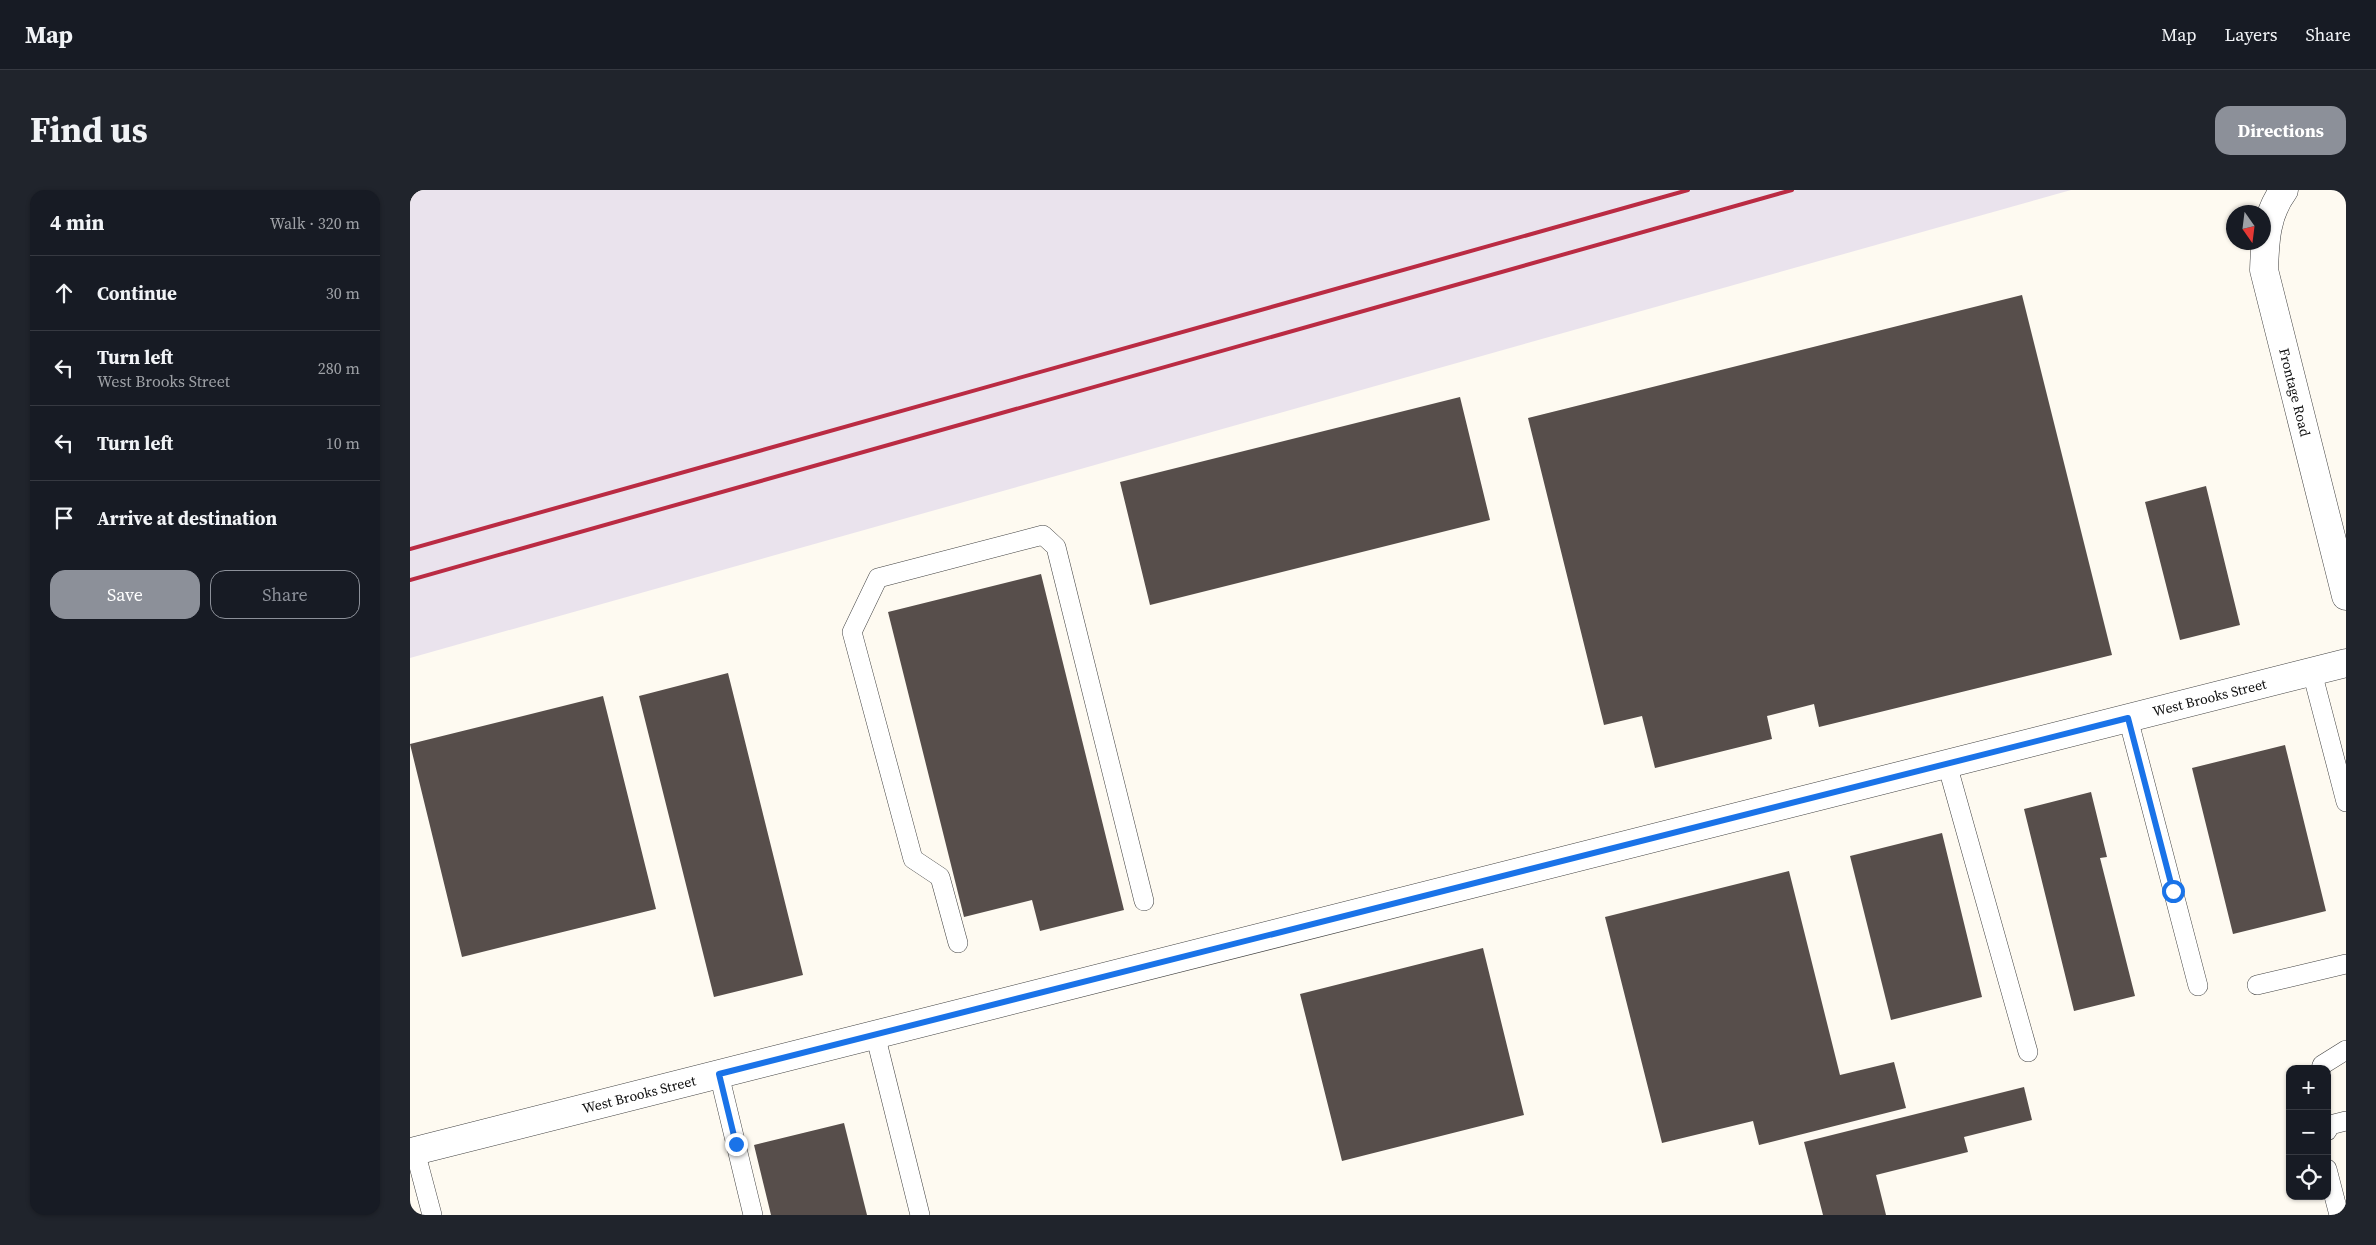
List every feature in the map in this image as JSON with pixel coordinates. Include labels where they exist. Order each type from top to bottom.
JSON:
[{"type":"street","name":"Frontage Road","points":[[2284,190],[2275,202],[2265,235],[2264,270],[2346,596]]},
{"type":"street","name":"West Brooks Street","points":[[416,1151],[2346,663]]},
{"type":"lane","points":[[958,943],[940,877],[913,859],[852,632],[878,578],[1043,535],[1056,547],[1144,901]]},
{"type":"lane","points":[[2312,672],[2346,802]]},
{"type":"lane","points":[[2128,718],[2198,986]]},
{"type":"lane","points":[[1947,764],[2028,1052]]},
{"type":"lane","points":[[2257,985],[2346,964]]},
{"type":"lane","points":[[876,1034],[920,1215]]},
{"type":"lane","points":[[2322,1065],[2346,1050]]},
{"type":"lane","points":[[719,1074],[753,1215]]},
{"type":"lane","points":[[416,1151],[432,1215]]},
{"type":"lane","points":[[2331,1184],[2339,1215]]},
{"type":"shaded area","points":[[410,190],[2071,190],[410,658]]},
{"type":"building","points":[[2022,295],[2112,655],[1819,727],[1814,704],[1767,716],[1772,739],[1655,768],[1642,716],[1604,725],[1528,418]]},
{"type":"building","points":[[1460,397],[1490,520],[1150,605],[1120,482]]},
{"type":"building","points":[[2206,486],[2240,625],[2180,640],[2145,502]]},
{"type":"building","points":[[1041,574],[1124,910],[1040,931],[1032,900],[964,917],[888,612]]},
{"type":"building","points":[[728,673],[803,975],[714,997],[639,696]]},
{"type":"building","points":[[603,696],[656,909],[462,957],[410,744]]},
{"type":"building","points":[[2285,745],[2326,911],[2233,934],[2192,768]]},
{"type":"building","points":[[2091,792],[2107,857],[2100,858],[2135,996],[2074,1011],[2024,809]]},
{"type":"building","points":[[1942,833],[1982,997],[1891,1020],[1850,856]]},
{"type":"building","points":[[1789,871],[1840,1075],[1894,1062],[1906,1108],[1759,1145],[1753,1121],[1662,1143],[1605,917]]},
{"type":"building","points":[[1483,948],[1524,1115],[1342,1161],[1300,994]]},
{"type":"building","points":[[2024,1087],[2032,1120],[1964,1137],[1968,1152],[1876,1175],[1886,1215],[1823,1215],[1804,1142]]},
{"type":"building","points":[[844,1123],[867,1215],[771,1215],[754,1145]]},
{"type":"railway","points":[[410,549],[1688,190]]},
{"type":"railway","points":[[410,580],[1792,190]]},
{"type":"route","points":[[736,1144],[719,1074],[2128,718],[2173,891]]}]
